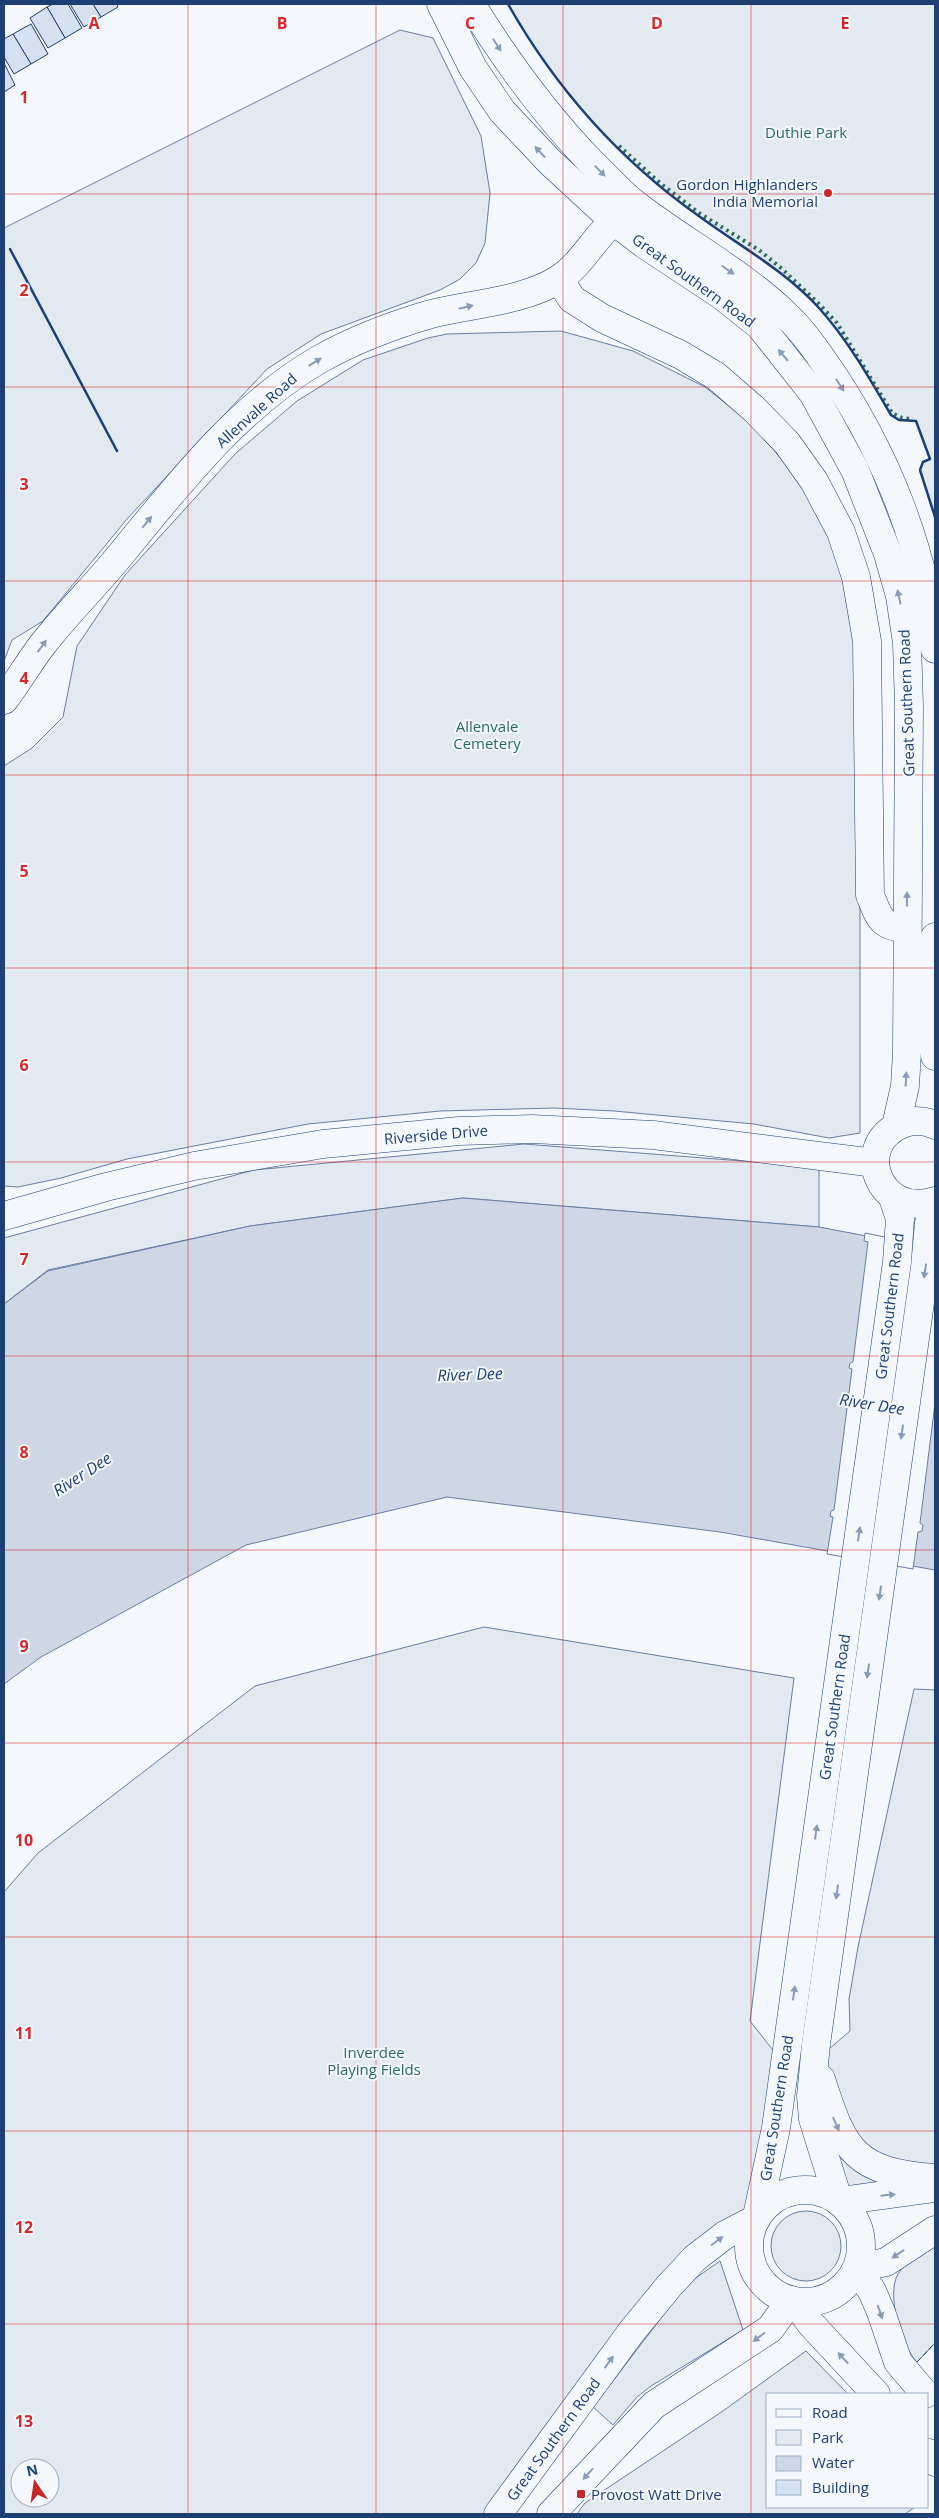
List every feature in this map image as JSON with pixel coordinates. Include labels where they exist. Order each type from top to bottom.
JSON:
[{"type":"main road","name":"Great Southern Road","points":[[471,4],[505,59],[533,97],[568,138],[611,182],[633,203],[755,289],[787,315],[814,346],[862,421],[884,466],[930,600],[935,649]]},
{"type":"main road","name":"Great Southern Road","points":[[442,7],[473,68],[502,112],[550,162],[614,221],[644,244],[721,295],[760,326],[813,393],[852,462],[874,513],[900,596],[907,643],[909,706],[906,1086],[896,1126]]},
{"type":"main road","name":"Allenvale Road","points":[[4,700],[42,645],[172,491],[229,432],[288,378],[322,358],[392,327],[431,314],[522,294],[559,279],[578,262],[603,230],[614,221]]},
{"type":"main road","points":[[559,279],[572,299],[595,313],[681,355],[716,376],[754,409],[787,443],[814,481],[841,532],[856,577],[867,641],[870,896],[884,924],[889,927],[907,929]]},
{"type":"main road","points":[[935,937],[935,1056]]},
{"type":"main road","points":[[933,1212],[913,1205],[897,1208],[880,1183],[875,1163],[877,1149],[885,1136],[896,1126],[907,1122],[920,1121],[935,1125]]},
{"type":"main road","name":"Riverside Drive","points":[[4,1216],[106,1186],[194,1166],[323,1144],[489,1130],[562,1130],[653,1135],[742,1144],[875,1163]]},
{"type":"main road","name":"Great Southern Road","points":[[498,2514],[632,2331],[669,2286],[695,2258],[725,2235],[756,2217],[776,2128],[896,1262],[897,1208]]},
{"type":"main road","name":"Great Southern Road","points":[[839,2200],[814,2119],[811,2096],[815,2052],[933,1212]]},
{"type":"main road","points":[[815,2052],[836,2125],[849,2146],[870,2164],[884,2170],[900,2175],[935,2178]]},
{"type":"main road","points":[[839,2200],[935,2188]]},
{"type":"main road","points":[[810,2189],[824,2192],[839,2200],[852,2213],[861,2231],[862,2251],[857,2269],[846,2285],[831,2296],[813,2302],[792,2301],[770,2290],[754,2268],[749,2242],[756,2217],[767,2204],[779,2195],[794,2190],[810,2189]]},
{"type":"main road","points":[[857,2269],[886,2262],[935,2230]]},
{"type":"main road","points":[[857,2269],[872,2291],[898,2362],[924,2393]]},
{"type":"main road","points":[[792,2301],[875,2393]]},
{"type":"main road","points":[[551,2514],[654,2405],[770,2329],[792,2301]]},
{"type":"green space","name":"Duthie Park","points":[[508,4],[935,4],[935,517],[920,470],[923,462],[930,458],[916,421],[899,420],[891,415],[849,346],[819,308],[805,294],[775,269],[668,193],[615,145],[591,120],[546,64]]},
{"type":"green space","points":[[400,30],[433,38],[481,136],[490,193],[485,243],[476,263],[460,279],[440,290],[321,334],[267,369],[127,519],[43,621],[12,640],[4,661],[4,228]]},
{"type":"green space","name":"Allenvale Cemetery","points":[[561,331],[633,351],[705,387],[743,417],[773,449],[802,485],[829,535],[860,640],[860,1133],[829,1138],[754,1124],[614,1111],[554,1108],[440,1111],[308,1124],[127,1159],[61,1178],[18,1187],[4,1186],[4,766],[32,748],[63,717],[77,646],[125,575],[235,454],[297,401],[363,360],[428,338],[447,334]]},
{"type":"green space","points":[[524,1144],[819,1167],[819,1227],[463,1198],[250,1226],[48,1270],[4,1304],[4,1238],[254,1170]]},
{"type":"green space","name":"Inverdee Playing Fields","points":[[484,1627],[794,1678],[750,2021],[784,2064],[757,2216],[695,2258],[498,2514],[4,2514],[4,1892],[38,1853],[255,1686]]},
{"type":"green space","points":[[914,1689],[935,1690],[935,2188],[838,2199],[815,2061],[850,2031],[849,1999],[858,1947]]},
{"type":"green space","points":[[813,2211],[826,2217],[835,2226],[839,2232],[841,2246],[839,2260],[831,2271],[820,2279],[799,2281],[792,2279],[781,2271],[773,2260],[771,2239],[773,2232],[781,2221],[792,2213]]},
{"type":"green space","points":[[935,2246],[935,2343],[917,2362],[906,2344],[897,2320],[894,2294],[895,2283],[898,2274],[905,2265]]},
{"type":"green space","points":[[720,2261],[743,2330],[651,2386],[637,2397],[613,2425],[593,2407],[681,2292],[693,2280]]},
{"type":"green space","points":[[806,2351],[847,2393],[766,2393],[766,2508],[914,2508],[905,2514],[577,2514],[585,2503],[723,2411]]},
{"type":"water","name":"River Dee","points":[[463,1198],[819,1227],[935,1249],[935,1570],[720,1532],[447,1497],[246,1545],[41,1657],[4,1684],[4,1304],[48,1271],[250,1226]]},
{"type":"pier","points":[[865,1233],[935,1247],[935,1403],[920,1523],[923,1525],[922,1531],[918,1532],[913,1569],[827,1554],[833,1517],[830,1516],[831,1511],[834,1510],[852,1369],[849,1368],[850,1363],[853,1362],[868,1242],[864,1241]]},
{"type":"building","points":[[53,4],[68,4],[82,28],[65,38],[47,7]]},
{"type":"building","points":[[70,4],[93,4],[101,17],[84,27]]},
{"type":"building","points":[[93,4],[117,4],[118,7],[101,17]]},
{"type":"building","points":[[47,7],[65,38],[48,48],[30,18]]},
{"type":"building","points":[[31,24],[48,54],[31,64],[13,34]]},
{"type":"building","points":[[13,34],[31,64],[14,74],[4,57],[4,39]]},
{"type":"building","points":[[4,63],[15,85],[4,92]]},
{"type":"hedge","points":[[619,146],[660,183],[699,213],[759,250],[781,268],[837,323],[892,413],[902,418],[913,419]]},
{"type":"fence","points":[[917,2362],[935,2343]]},
{"type":"wall","points":[[508,4],[546,64],[591,120],[615,145],[668,193],[775,269],[805,294],[819,308],[849,346],[891,415],[899,420],[916,421],[930,459],[923,462],[920,470],[935,517]]},
{"type":"wall","points":[[10,249],[117,451]]},
{"type":"place","name":"Gordon Highlanders India Memorial","points":[[828,193]]},
{"type":"place","name":"Provost Watt Drive","points":[[581,2494]]}]
